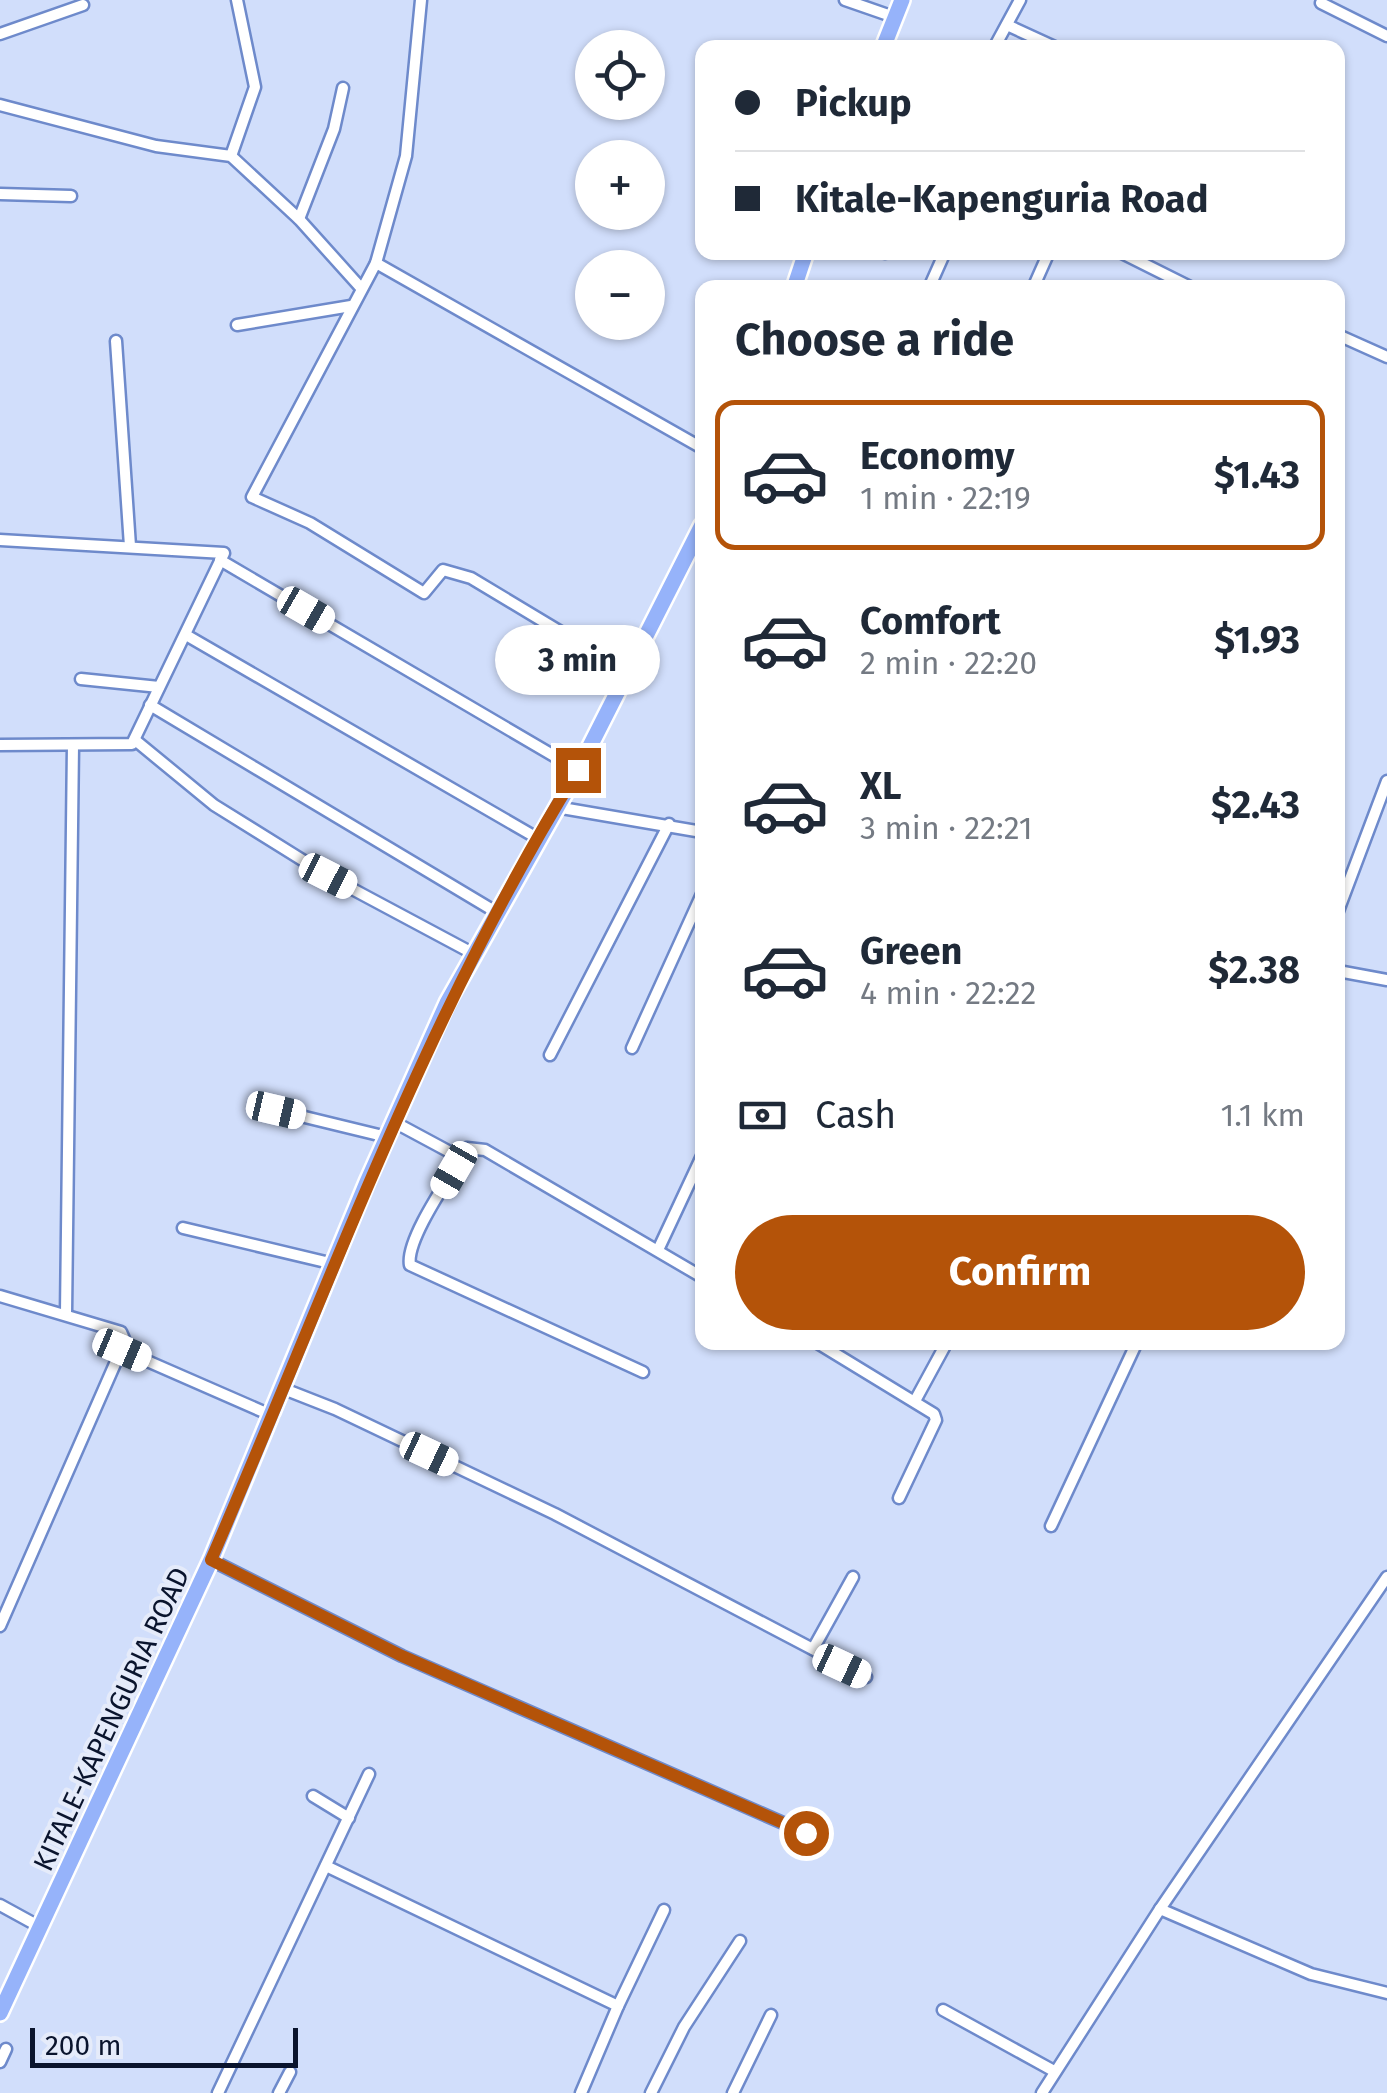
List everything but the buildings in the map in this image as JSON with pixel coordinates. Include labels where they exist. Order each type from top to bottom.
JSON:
[{"type":"highway","points":[[886,40],[902,0]]},
{"type":"highway","name":"KITALE-KAPENGURIA ROAD","points":[[0,2013],[211,1560],[391,1129],[474,954],[578,770],[695,539]]},
{"type":"street","points":[[231,156],[255,87],[237,0]]},
{"type":"street","points":[[420,0],[406,156],[376,263],[252,497],[310,522],[424,594],[447,568],[471,578],[628,673]]},
{"type":"street","points":[[845,0],[894,16]]},
{"type":"street","points":[[999,40],[1020,0]]},
{"type":"street","points":[[1321,3],[1387,36]]},
{"type":"street","points":[[0,34],[83,6]]},
{"type":"street","points":[[1007,25],[1039,40]]},
{"type":"street","points":[[299,220],[334,130],[343,88]]},
{"type":"street","points":[[0,105],[156,146],[231,156],[299,220],[361,288]]},
{"type":"street","points":[[0,194],[72,196]]},
{"type":"street","points":[[1136,260],[1176,280]]},
{"type":"street","points":[[376,263],[695,444]]},
{"type":"street","points":[[238,325],[350,306]]},
{"type":"street","points":[[1345,337],[1387,357]]},
{"type":"street","points":[[116,340],[130,546]]},
{"type":"street","points":[[0,540],[224,553],[132,744],[0,745]]},
{"type":"street","points":[[220,560],[578,770]]},
{"type":"street","points":[[186,635],[537,838]]},
{"type":"street","points":[[81,679],[159,687]]},
{"type":"street","points":[[150,704],[496,912]]},
{"type":"street","points":[[134,740],[246,825],[328,876],[474,954]]},
{"type":"street","points":[[66,1313],[73,745]]},
{"type":"street","points":[[1345,893],[1387,781]]},
{"type":"street","points":[[556,807],[695,830]]},
{"type":"street","points":[[550,1054],[669,824]]},
{"type":"street","points":[[632,1048],[695,909]]},
{"type":"street","points":[[1345,972],[1387,980]]},
{"type":"street","points":[[276,1110],[391,1129],[462,1158]]},
{"type":"street","points":[[643,1372],[410,1265],[408,1257],[424,1222],[467,1148],[485,1150],[695,1273]]},
{"type":"street","points":[[658,1250],[695,1171]]},
{"type":"street","points":[[183,1228],[334,1264]]},
{"type":"street","points":[[0,1296],[120,1332],[122,1350],[0,1626]]},
{"type":"street","points":[[122,1350],[273,1416]]},
{"type":"street","points":[[840,1350],[916,1399],[936,1420],[899,1498]]},
{"type":"street","points":[[916,1399],[943,1350]]},
{"type":"street","points":[[1052,1526],[1133,1350]]},
{"type":"street","points":[[284,1389],[538,1506],[866,1677]]},
{"type":"street","points":[[211,1560],[402,1656],[806,1833]]},
{"type":"street","points":[[814,1649],[853,1576]]},
{"type":"street","points":[[1042,2093],[1160,1910],[1387,1576]]},
{"type":"street","points":[[218,2093],[370,1774]]},
{"type":"street","points":[[314,1796],[349,1818]]},
{"type":"street","points":[[326,1866],[618,2006]]},
{"type":"street","points":[[0,1906],[42,1928]]},
{"type":"street","points":[[581,2093],[664,1910]]},
{"type":"street","points":[[1160,1910],[1311,1974],[1387,1994]]},
{"type":"street","points":[[651,2093],[684,2027],[740,1941]]},
{"type":"street","points":[[943,2010],[1054,2071]]},
{"type":"street","points":[[734,2093],[772,2015]]},
{"type":"street","points":[[0,2062],[6,2049]]},
{"type":"street","points":[[279,2093],[290,2072]]},
{"type":"route","points":[[578,770],[447,1003],[422,1056],[211,1560],[402,1656],[806,1833]]}]
